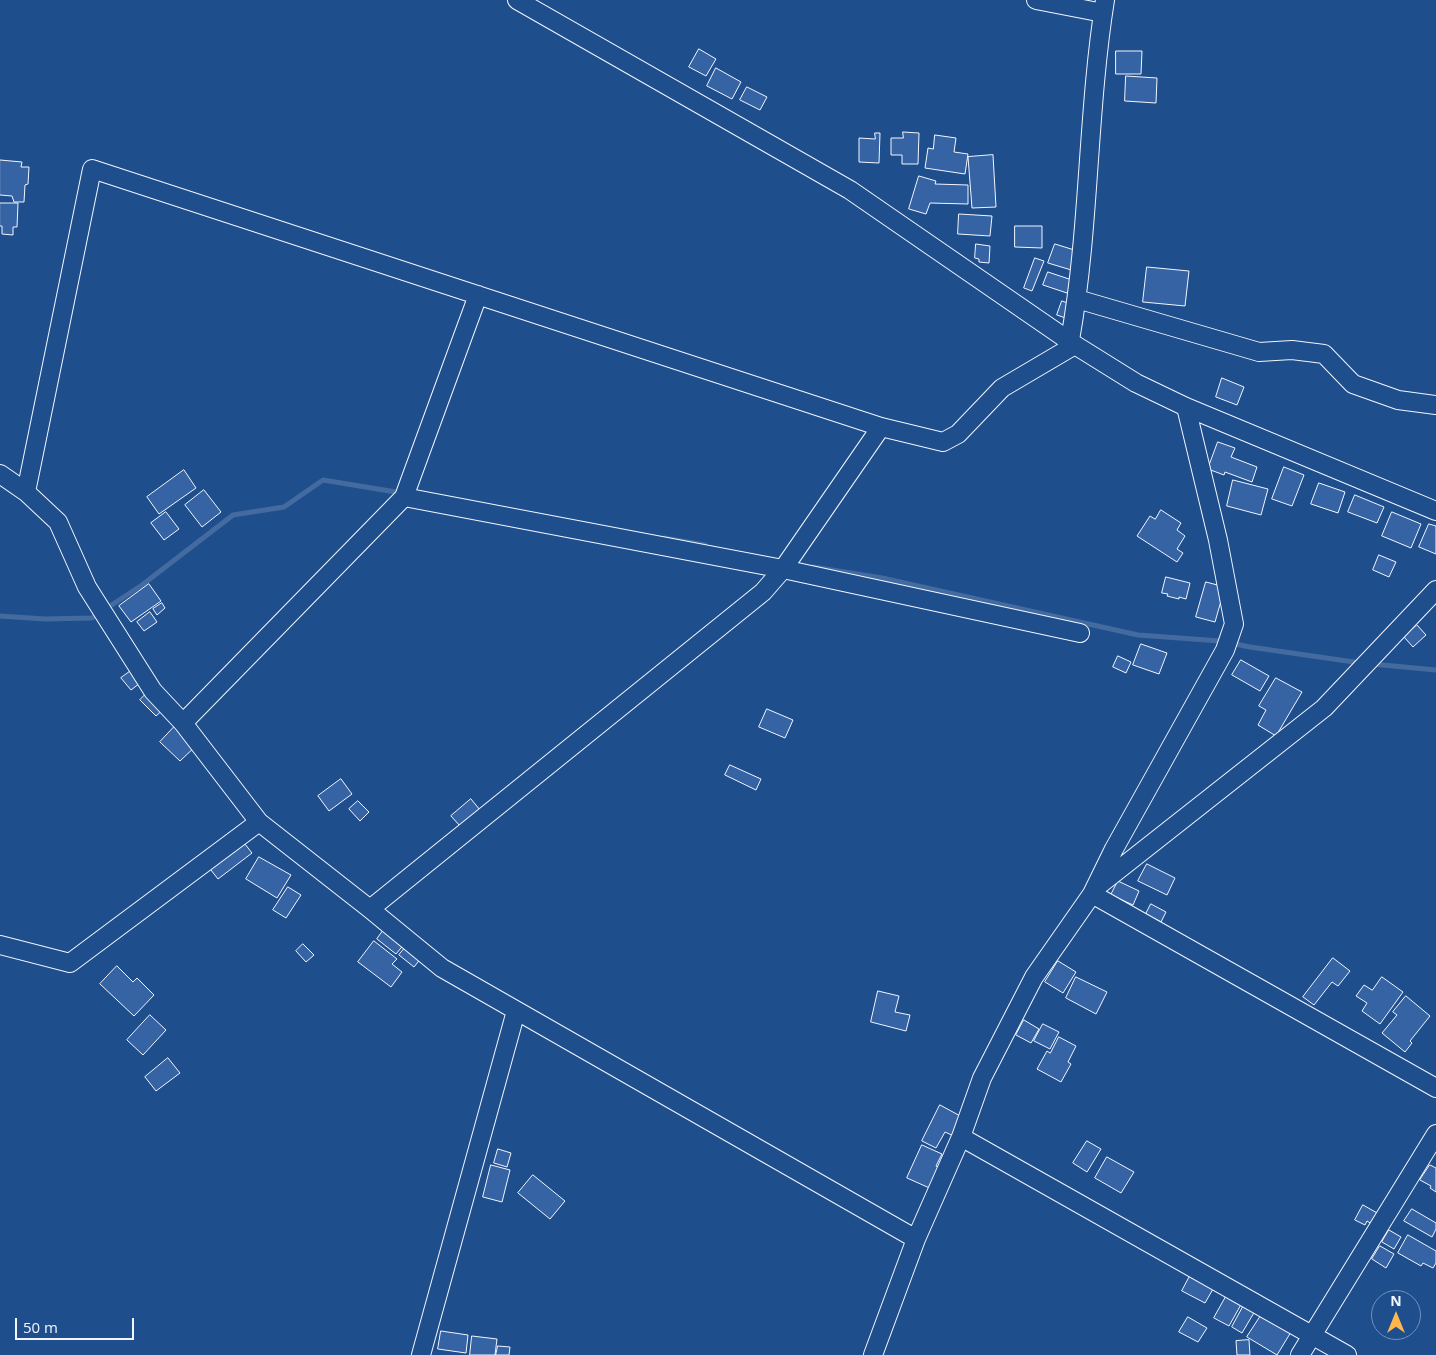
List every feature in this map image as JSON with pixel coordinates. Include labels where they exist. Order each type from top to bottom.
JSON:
[{"type":"street","points":[[517,0],[850,190],[1073,343],[1136,383],[1186,408],[1436,511]]},
{"type":"street","points":[[1036,0],[1104,7],[1094,94],[1073,343]]},
{"type":"street","points":[[26,492],[92,169],[881,427],[943,442],[958,434],[1002,388],[1073,343]]},
{"type":"street","points":[[183,723],[404,497],[478,295]]},
{"type":"street","points":[[1077,299],[1259,352],[1292,350],[1324,354],[1353,384],[1398,400],[1436,405]]},
{"type":"street","points":[[873,1355],[916,1239],[961,1136],[982,1078],[1034,977],[1094,891],[1114,849],[1225,650],[1234,624],[1218,540],[1186,408]]},
{"type":"street","points":[[370,909],[763,592],[783,569],[881,427]]},
{"type":"street","points":[[0,474],[26,492],[58,522],[92,595],[153,691],[183,723],[259,822],[442,968],[916,1239]]},
{"type":"street","points":[[404,497],[783,569],[1080,634]]},
{"type":"street","points":[[1094,891],[1324,708],[1436,590]]},
{"type":"street","points":[[0,945],[70,963],[259,822]]},
{"type":"street","points":[[1094,891],[1436,1088]]},
{"type":"street","points":[[421,1355],[516,1011]]},
{"type":"street","points":[[1300,1355],[1436,1134]]},
{"type":"street","points":[[961,1136],[1347,1355]]},
{"type":"building","points":[[699,49],[716,59],[706,76],[689,67]]},
{"type":"building","points":[[1116,51],[1142,51],[1141,74],[1116,74]]},
{"type":"building","points":[[716,68],[741,82],[732,99],[707,86]]},
{"type":"building","points":[[1126,76],[1157,78],[1156,103],[1125,101]]},
{"type":"building","points":[[747,87],[767,97],[760,110],[740,100]]},
{"type":"building","points":[[903,132],[919,133],[918,164],[902,164],[902,155],[891,155],[891,138],[903,138]]},
{"type":"building","points":[[875,133],[880,133],[879,163],[859,162],[859,138],[875,139]]},
{"type":"building","points":[[935,135],[956,138],[954,152],[968,154],[965,174],[925,168],[928,148],[933,149]]},
{"type":"building","points":[[993,155],[996,207],[972,208],[968,157]]},
{"type":"building","points":[[0,160],[22,162],[21,167],[29,167],[24,202],[14,202],[12,196],[0,195]]},
{"type":"building","points":[[919,176],[936,181],[935,184],[968,185],[968,204],[930,203],[926,214],[909,209]]},
{"type":"building","points":[[0,203],[18,203],[17,227],[13,227],[13,235],[2,234]]},
{"type":"building","points":[[959,214],[992,216],[990,236],[958,234]]},
{"type":"building","points":[[1015,226],[1042,226],[1042,248],[1015,247]]},
{"type":"building","points":[[976,244],[990,246],[989,263],[979,262],[979,259],[975,258]]},
{"type":"building","points":[[1055,244],[1084,253],[1078,272],[1048,263]]},
{"type":"building","points":[[1035,258],[1044,261],[1032,291],[1024,288]]},
{"type":"building","points":[[1147,267],[1189,271],[1185,306],[1143,302]]},
{"type":"building","points":[[1048,272],[1075,281],[1070,294],[1043,285]]},
{"type":"building","points":[[1062,301],[1076,306],[1071,320],[1057,315]]},
{"type":"building","points":[[1222,378],[1244,387],[1237,405],[1216,397]]},
{"type":"building","points":[[1218,442],[1235,448],[1231,457],[1257,467],[1252,482],[1225,472],[1224,475],[1208,469]]},
{"type":"building","points":[[1284,467],[1304,475],[1292,506],[1272,499]]},
{"type":"building","points":[[184,470],[196,488],[159,514],[147,497]]},
{"type":"building","points":[[1233,480],[1268,489],[1261,515],[1227,506]]},
{"type":"building","points":[[1319,483],[1345,492],[1338,513],[1311,504]]},
{"type":"building","points":[[204,490],[221,512],[202,527],[185,505]]},
{"type":"building","points":[[1355,495],[1384,507],[1377,523],[1348,512]]},
{"type":"building","points":[[1161,510],[1181,523],[1177,530],[1185,536],[1177,549],[1183,553],[1177,562],[1137,536],[1150,516],[1155,519]]},
{"type":"building","points":[[166,512],[179,529],[164,540],[151,523]]},
{"type":"building","points":[[1392,512],[1421,524],[1411,548],[1382,536]]},
{"type":"building","points":[[1429,524],[1436,526],[1436,554],[1419,547]]},
{"type":"building","points":[[1379,555],[1396,562],[1389,577],[1373,570]]},
{"type":"building","points":[[1166,577],[1190,583],[1186,599],[1167,596],[1168,594],[1162,593]]},
{"type":"building","points":[[1206,582],[1225,587],[1215,622],[1196,617]]},
{"type":"building","points":[[149,584],[161,601],[131,622],[119,606]]},
{"type":"building","points":[[162,603],[165,608],[157,615],[153,609]]},
{"type":"building","points":[[150,612],[157,622],[144,631],[137,622]]},
{"type":"building","points":[[1417,625],[1426,635],[1413,647],[1404,637]]},
{"type":"building","points":[[1141,644],[1167,653],[1159,674],[1133,665]]},
{"type":"building","points":[[1118,656],[1131,662],[1126,673],[1113,667]]},
{"type":"building","points":[[1241,660],[1269,676],[1260,691],[1232,675]]},
{"type":"building","points":[[135,668],[144,680],[131,690],[121,678]]},
{"type":"building","points":[[1276,678],[1302,692],[1276,736],[1258,725],[1266,710],[1259,706]]},
{"type":"building","points":[[150,690],[166,707],[156,716],[140,700]]},
{"type":"building","points":[[767,709],[793,720],[785,738],[759,727]]},
{"type":"building","points":[[177,724],[198,744],[180,761],[160,742]]},
{"type":"building","points":[[730,765],[761,779],[756,790],[725,775]]},
{"type":"building","points":[[341,779],[352,794],[329,811],[318,796]]},
{"type":"building","points":[[471,799],[480,810],[460,826],[451,816]]},
{"type":"building","points":[[358,801],[369,812],[360,821],[349,809]]},
{"type":"building","points":[[241,839],[252,853],[218,879],[207,865]]},
{"type":"building","points":[[259,857],[291,875],[277,898],[246,879]]},
{"type":"building","points":[[1147,864],[1175,878],[1167,895],[1138,881]]},
{"type":"building","points":[[1118,881],[1139,891],[1133,905],[1111,895]]},
{"type":"building","points":[[288,887],[301,895],[286,918],[273,910]]},
{"type":"building","points":[[1151,904],[1166,912],[1161,922],[1146,914]]},
{"type":"building","points":[[391,920],[411,936],[396,954],[377,939]]},
{"type":"building","points":[[414,937],[429,948],[414,967],[399,955]]},
{"type":"building","points":[[374,941],[397,959],[392,964],[402,972],[391,987],[358,962]]},
{"type":"building","points":[[303,944],[314,955],[306,962],[296,951]]},
{"type":"building","points":[[1333,958],[1350,971],[1338,986],[1332,982],[1314,1005],[1303,997]]},
{"type":"building","points":[[1058,961],[1076,972],[1063,993],[1045,982]]},
{"type":"building","points":[[117,966],[133,982],[137,978],[154,995],[134,1016],[100,984]]},
{"type":"building","points":[[1076,977],[1107,992],[1096,1014],[1066,998]]},
{"type":"building","points":[[1382,977],[1403,992],[1380,1024],[1362,1011],[1367,1003],[1356,996],[1364,985],[1372,990]]},
{"type":"building","points":[[878,991],[899,996],[895,1012],[910,1015],[906,1031],[871,1022]]},
{"type":"building","points":[[1406,996],[1430,1016],[1410,1041],[1412,1043],[1405,1052],[1382,1033],[1397,1015],[1393,1012]]},
{"type":"building","points":[[150,1015],[166,1030],[143,1055],[127,1040]]},
{"type":"building","points":[[1024,1020],[1039,1029],[1031,1043],[1016,1035]]},
{"type":"building","points":[[1043,1024],[1059,1032],[1050,1049],[1034,1041]]},
{"type":"building","points":[[1059,1037],[1076,1046],[1068,1062],[1071,1064],[1061,1082],[1037,1069],[1047,1051],[1050,1053]]},
{"type":"building","points":[[168,1058],[180,1073],[156,1091],[145,1077]]},
{"type":"building","points":[[940,1105],[964,1118],[954,1136],[945,1132],[936,1148],[922,1141]]},
{"type":"building","points":[[1087,1141],[1101,1149],[1087,1172],[1073,1163]]},
{"type":"building","points":[[922,1145],[942,1154],[936,1166],[944,1170],[934,1190],[907,1178]]},
{"type":"building","points":[[498,1149],[511,1153],[507,1167],[494,1163]]},
{"type":"building","points":[[1107,1157],[1134,1172],[1121,1193],[1095,1178]]},
{"type":"building","points":[[491,1165],[510,1170],[502,1202],[483,1197]]},
{"type":"building","points":[[1430,1165],[1436,1168],[1436,1192],[1430,1188],[1431,1186],[1420,1180]]},
{"type":"building","points":[[533,1175],[565,1201],[550,1219],[518,1193]]},
{"type":"building","points":[[1363,1205],[1386,1218],[1380,1229],[1367,1221],[1365,1225],[1355,1220]]},
{"type":"building","points":[[1412,1209],[1436,1223],[1436,1229],[1432,1237],[1404,1221]]},
{"type":"building","points":[[1389,1230],[1401,1237],[1394,1249],[1382,1242]]},
{"type":"building","points":[[1408,1235],[1436,1251],[1436,1263],[1433,1268],[1423,1263],[1421,1266],[1398,1253]]},
{"type":"building","points":[[1380,1246],[1394,1254],[1386,1268],[1372,1259]]},
{"type":"building","points":[[1190,1276],[1213,1289],[1205,1303],[1182,1291]]},
{"type":"building","points":[[1228,1293],[1243,1301],[1229,1326],[1214,1318]]},
{"type":"building","points":[[1244,1305],[1255,1311],[1242,1333],[1232,1327]]},
{"type":"building","points":[[1262,1314],[1291,1332],[1277,1355],[1247,1337]]},
{"type":"building","points":[[1188,1317],[1207,1328],[1198,1342],[1179,1332]]},
{"type":"building","points":[[441,1331],[468,1335],[466,1353],[438,1349]]},
{"type":"building","points":[[472,1336],[497,1339],[495,1355],[470,1355]]},
{"type":"building","points":[[1249,1340],[1250,1355],[1237,1355],[1236,1341]]},
{"type":"building","points":[[498,1346],[510,1347],[509,1355],[496,1355]]},
{"type":"waterway","points":[[0,616],[45,619],[92,618],[142,585],[233,515],[284,507],[323,480],[402,493]]},
{"type":"waterway","points":[[664,538],[705,545]]},
{"type":"waterway","points":[[813,567],[882,578],[1138,635],[1220,641],[1361,663]]},
{"type":"waterway","points":[[1372,664],[1436,670]]}]
